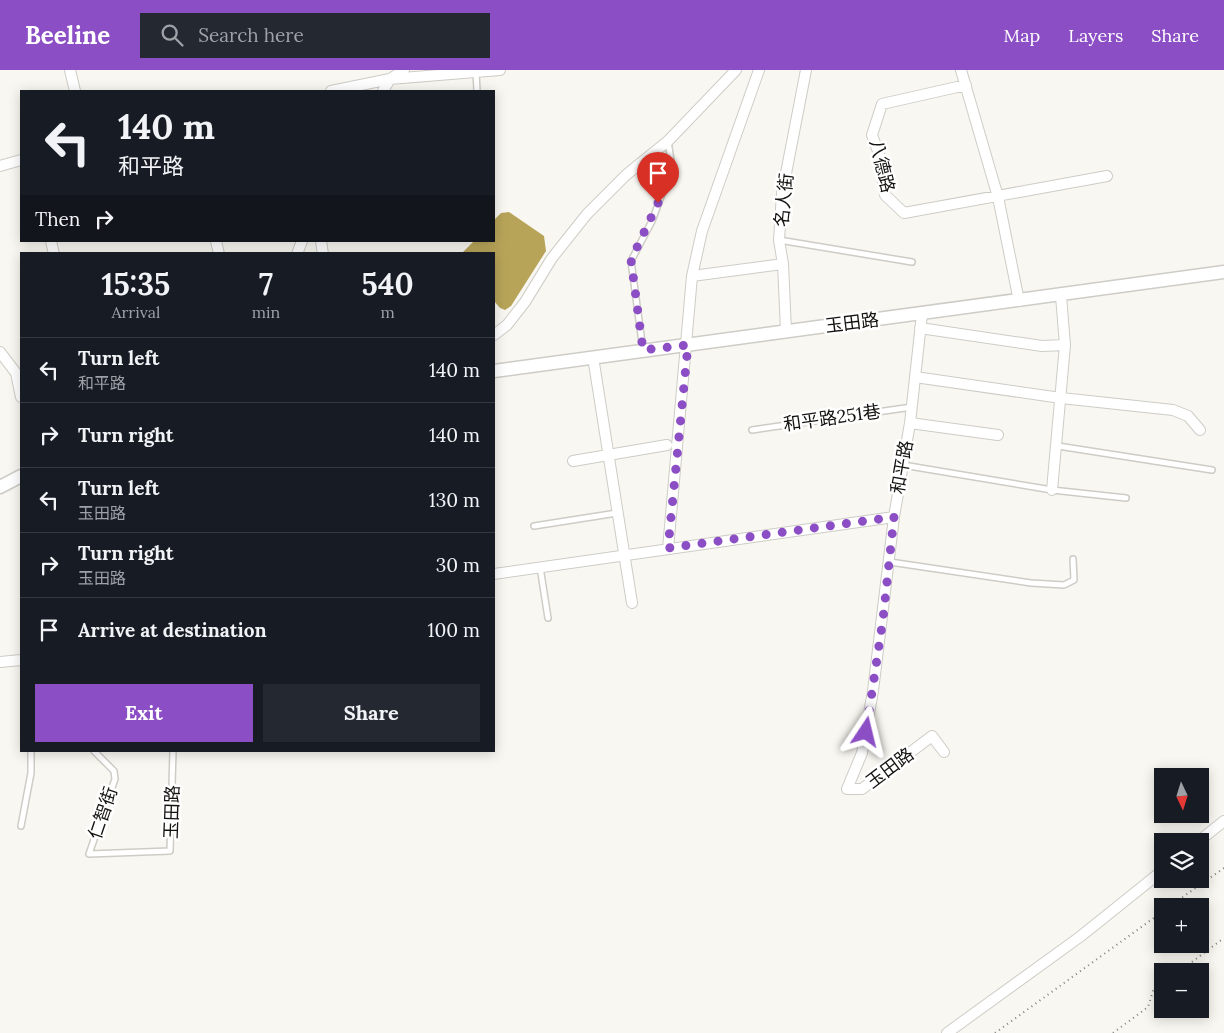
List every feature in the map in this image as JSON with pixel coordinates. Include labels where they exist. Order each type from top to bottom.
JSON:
[{"type":"street","points":[[70,70],[75,90]]},
{"type":"street","points":[[384,90],[390,79],[404,70]]},
{"type":"street","points":[[336,90],[390,79],[500,70]]},
{"type":"street","points":[[495,334],[508,324],[525,302],[552,258],[587,214],[626,175],[668,141],[736,70]]},
{"type":"street","points":[[668,548],[688,345],[692,276],[702,231],[759,70]]},
{"type":"street","name":"名人街","points":[[786,331],[780,240],[782,194],[806,70]]},
{"type":"street","points":[[961,70],[998,196],[1019,301]]},
{"type":"street","name":"八德路","points":[[966,85],[882,104],[872,135],[879,154],[885,195],[904,213],[1107,176]]},
{"type":"street","points":[[0,166],[20,160]]},
{"type":"street","points":[[692,276],[783,264]]},
{"type":"street","name":"玉田路","points":[[495,371],[1060,296],[1224,272]]},
{"type":"street","points":[[1052,490],[1058,446],[1065,345],[1060,296]]},
{"type":"street","name":"和平路","points":[[495,574],[894,517],[910,422],[922,314]]},
{"type":"street","points":[[920,328],[1042,346],[1065,345]]},
{"type":"street","points":[[0,352],[16,373],[20,392]]},
{"type":"street","points":[[593,357],[632,603]]},
{"type":"street","points":[[914,377],[1061,398],[1173,410],[1188,416],[1200,430]]},
{"type":"street","points":[[910,422],[998,435]]},
{"type":"street","points":[[573,461],[667,445]]},
{"type":"street","points":[[0,487],[20,477]]},
{"type":"street","name":"玉田路","points":[[894,517],[890,562],[866,732],[862,753],[847,789],[862,789],[932,736],[944,752]]},
{"type":"street","points":[[0,662],[20,660]]},
{"type":"street","points":[[1209,833],[1224,821]]},
{"type":"street","points":[[947,1033],[1081,936],[1154,877]]},
{"type":"lane","points":[[476,72],[477,90]]},
{"type":"lane","points":[[643,350],[631,260],[652,221],[672,167],[668,141]]},
{"type":"lane","points":[[780,240],[912,262]]},
{"type":"lane","name":"和平路251巷","points":[[752,430],[912,407]]},
{"type":"lane","points":[[1058,446],[1212,470]]},
{"type":"lane","points":[[903,465],[1052,490],[1126,498]]},
{"type":"lane","points":[[534,526],[618,513]]},
{"type":"lane","points":[[890,562],[1031,583],[1064,585],[1074,580],[1073,560]]},
{"type":"lane","points":[[540,567],[548,618]]},
{"type":"lane","points":[[21,826],[31,773],[31,752]]},
{"type":"lane","name":"仁智街","points":[[89,854],[115,779],[114,771],[95,752]]},
{"type":"lane","name":"玉田路","points":[[89,854],[170,851],[173,752]]},
{"type":"path","points":[[1181,898],[1224,868]]},
{"type":"path","points":[[995,1033],[1154,918]]},
{"type":"path","points":[[1191,963],[1224,938]]},
{"type":"path","points":[[1113,1033],[1148,1007],[1154,990]]},
{"type":"shaded area","points":[[509,212],[544,236],[546,251],[511,306],[505,310],[500,308],[495,302],[495,252],[463,252],[473,242],[495,242],[495,219],[501,213]]},
{"type":"route","points":[[658,203],[652,221],[631,260],[643,350],[688,345],[668,548],[894,517],[874,691],[866,732]]}]
